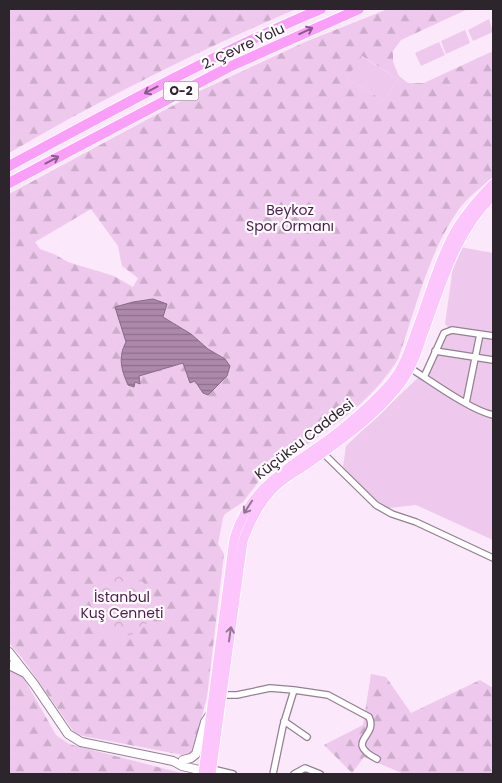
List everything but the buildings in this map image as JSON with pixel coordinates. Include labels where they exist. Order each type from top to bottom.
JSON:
[{"type":"highway","name":"2. Çevre Yolu","points":[[9,166],[210,60],[271,30],[321,9]]},
{"type":"highway","name":"2. Çevre Yolu","points":[[9,183],[229,67],[359,9]]},
{"type":"main road","name":"Küçüksu Caddesi","points":[[467,221],[477,200],[493,184]]},
{"type":"main road","name":"Küçüksu Caddesi","points":[[207,772],[222,695],[222,662],[233,545],[242,517],[252,500],[270,480],[283,476],[321,450],[370,405],[406,366],[442,262],[458,225],[467,221],[493,196]]},
{"type":"main road","name":"Küçüksu Caddesi","points":[[207,772],[212,711],[222,662]]},
{"type":"street","points":[[424,377],[444,333],[452,330],[493,336]]},
{"type":"street","points":[[466,403],[480,334]]},
{"type":"street","points":[[435,351],[493,360]]},
{"type":"street","points":[[406,366],[466,403],[493,415]]},
{"type":"street","points":[[321,450],[376,506],[416,522],[493,558]]},
{"type":"street","points":[[9,652],[68,734],[74,739],[182,763],[207,772],[233,774]]},
{"type":"street","points":[[9,665],[25,673]]},
{"type":"street","points":[[222,695],[237,695],[270,688],[328,694],[369,717],[371,720],[370,729],[362,741],[362,747],[366,753],[377,760]]},
{"type":"street","points":[[273,774],[284,721],[294,690]]},
{"type":"street","points":[[182,763],[196,754],[205,722],[212,711]]},
{"type":"street","points":[[284,721],[307,737]]},
{"type":"street","points":[[182,763],[194,774]]},
{"type":"street","points":[[294,774],[305,768],[320,774]]},
{"type":"green space","points":[[9,9],[296,9],[150,76],[9,153]]},
{"type":"green space","name":"Beykoz Spor Ormanı","points":[[388,9],[468,9],[401,40],[393,51],[393,62],[399,76],[408,83],[424,83],[493,51],[493,177],[463,204],[445,231],[422,285],[398,359],[377,387],[353,410],[269,472],[259,481],[243,502],[225,514],[218,544],[224,554],[207,697],[193,751],[189,755],[183,755],[78,735],[9,643],[9,194],[200,91],[305,42]],"holes":[[[362,56],[398,79],[384,101],[347,78]],[[91,209],[118,246],[122,266],[138,278],[133,287],[114,276],[68,262],[40,249],[35,242]],[[162,316],[191,334],[208,349],[225,359],[230,366],[227,376],[203,393],[195,381],[190,383],[183,362],[138,376],[139,384],[135,382],[134,387],[123,348],[127,342]]]},
{"type":"green space","points":[[489,19],[493,32],[473,41],[468,30]]},
{"type":"green space","points":[[465,30],[470,43],[446,54],[441,41]]},
{"type":"green space","points":[[439,42],[445,55],[421,66],[415,53]]},
{"type":"green space","points":[[361,56],[398,79],[384,101],[347,78]]},
{"type":"green space","points":[[460,247],[493,253],[493,540],[416,505],[389,508],[370,496],[343,467],[346,446],[421,375],[441,331],[449,328],[445,324],[454,260]]},
{"type":"green space","name":"İstanbul Kuş Cenneti","points":[[122,574],[139,579],[144,583],[148,588],[153,605],[148,622],[144,627],[139,631],[122,636],[105,631],[100,627],[96,622],[91,605],[96,588],[100,583],[105,579]]},
{"type":"green space","points":[[9,669],[22,675],[56,735],[69,744],[185,774],[9,774]]},
{"type":"green space","points":[[371,674],[386,677],[411,713],[480,680],[493,688],[493,774],[404,774],[364,757],[352,773],[324,745],[363,725]]},
{"type":"shaded area","points":[[153,299],[167,304],[163,317],[191,334],[208,349],[225,359],[230,366],[227,376],[208,395],[203,393],[195,381],[190,383],[183,363],[139,376],[140,384],[135,382],[134,387],[128,385],[121,363],[126,342],[115,307]]}]
